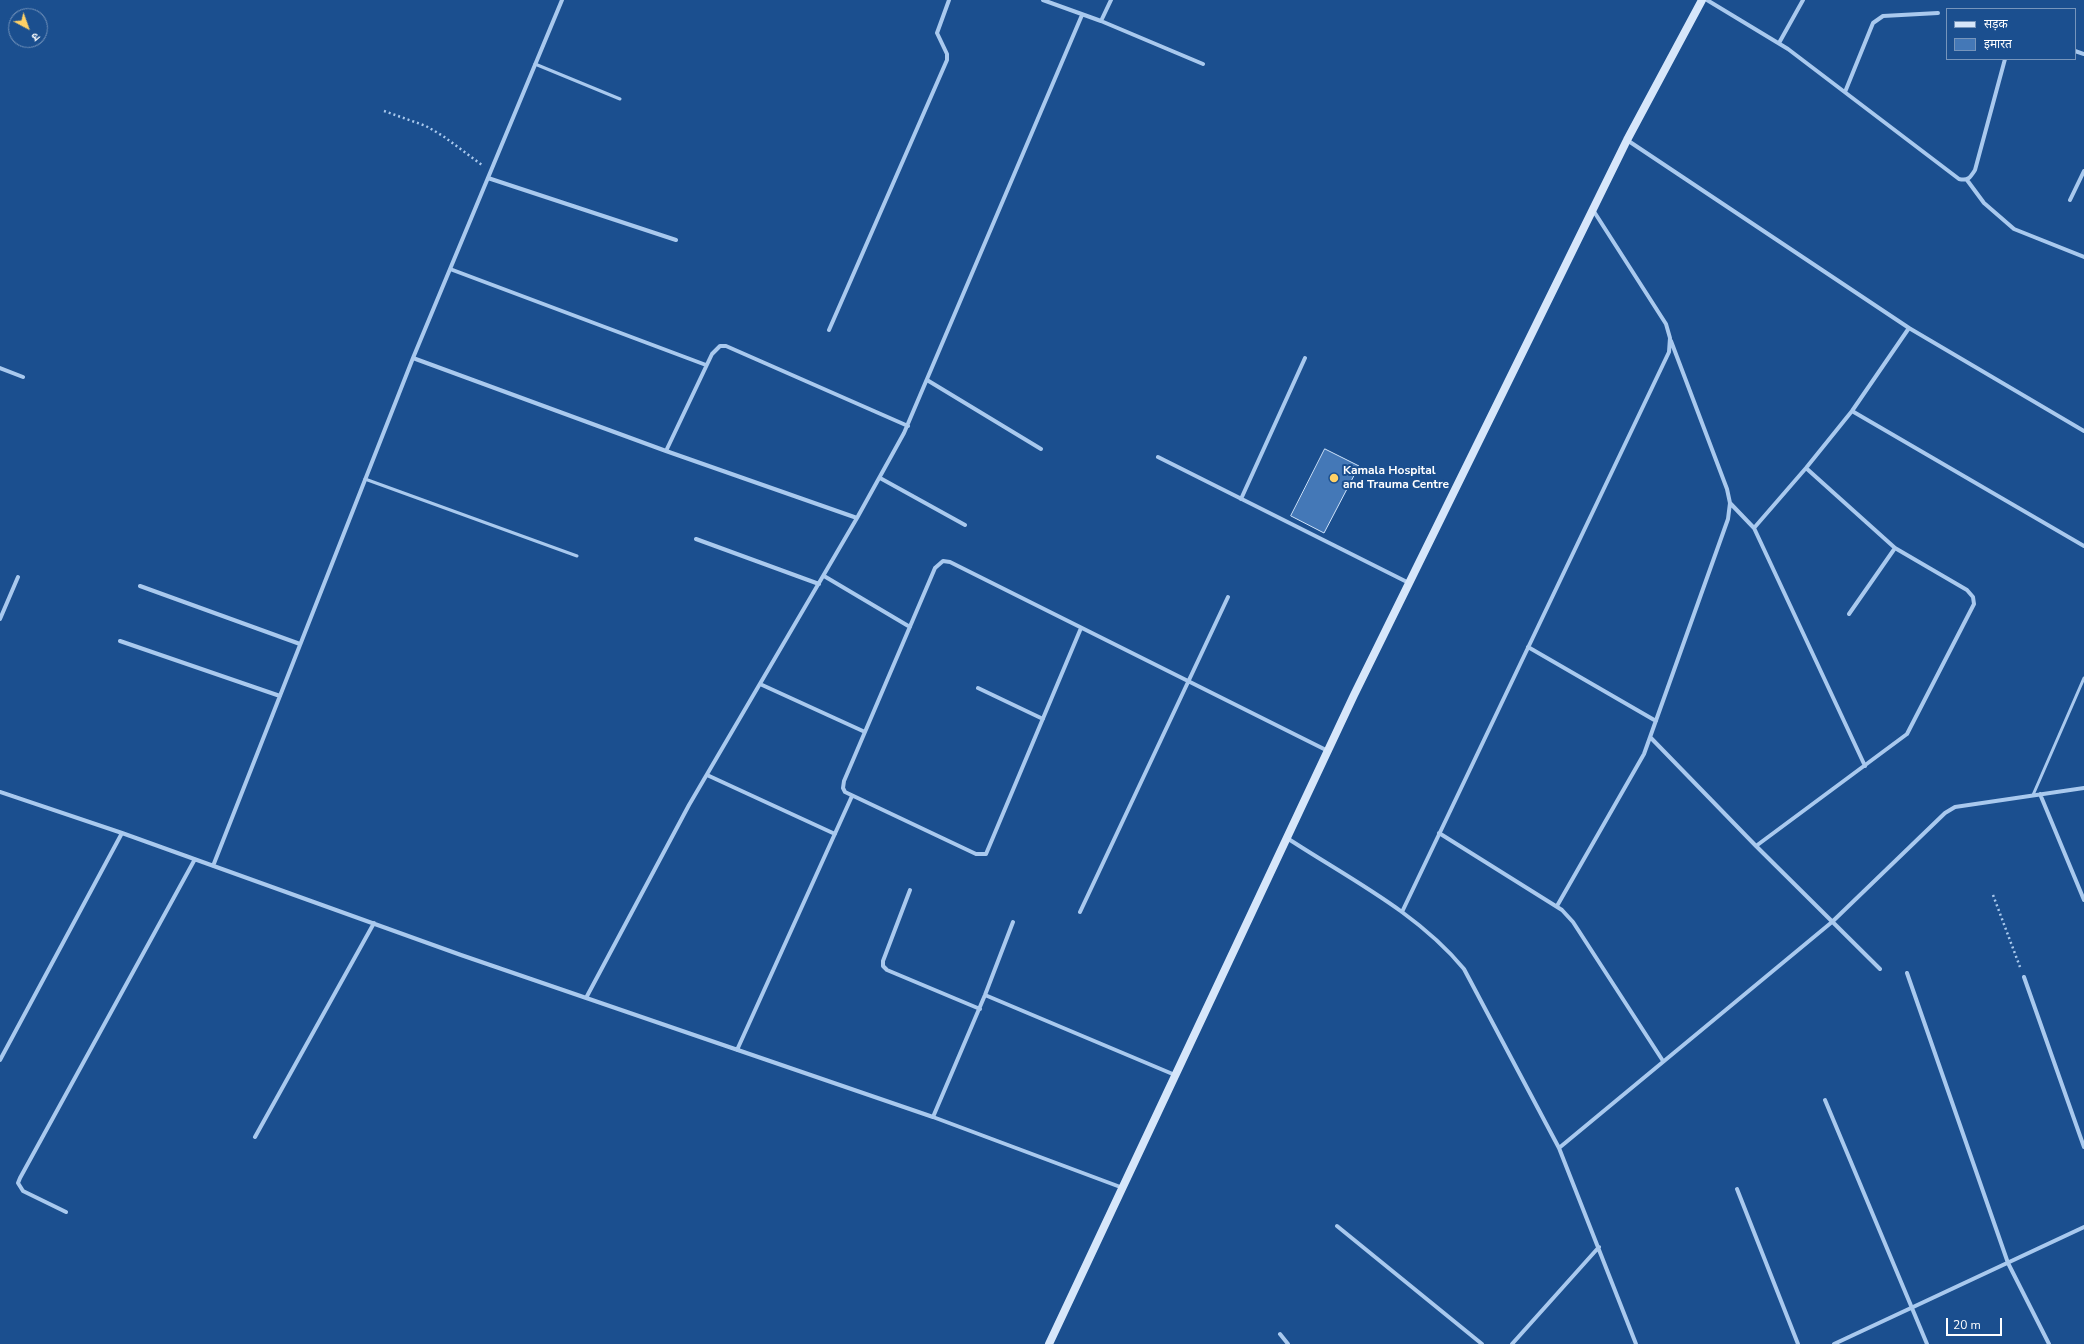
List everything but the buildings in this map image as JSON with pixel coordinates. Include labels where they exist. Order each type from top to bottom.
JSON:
[{"type":"main road","points":[[1049,1344],[1123,1188],[1174,1075],[1409,583],[1627,140],[1702,0]]},
{"type":"street","points":[[213,866],[413,358],[562,0]]},
{"type":"street","points":[[829,330],[947,60],[947,54],[937,32],[949,0]]},
{"type":"street","points":[[1044,0],[1101,21],[1203,64]]},
{"type":"street","points":[[1101,21],[1111,0]]},
{"type":"street","points":[[1707,0],[1779,43],[1959,179],[1967,180],[1984,203],[2014,229],[2084,257]]},
{"type":"street","points":[[1779,43],[1803,0]]},
{"type":"street","points":[[1845,92],[1873,23],[1877,19],[1883,16],[1938,13]]},
{"type":"street","points":[[586,998],[707,775],[858,518],[908,426],[1082,14]]},
{"type":"street","points":[[1967,180],[1976,170],[2005,60]]},
{"type":"street","points":[[1627,140],[1909,328],[2084,431]]},
{"type":"street","points":[[2070,200],[2084,171]]},
{"type":"street","points":[[488,178],[676,240]]},
{"type":"street","points":[[1557,906],[1644,754],[1728,519],[1730,503],[1727,488],[1666,324],[1593,210]]},
{"type":"street","points":[[450,269],[706,365]]},
{"type":"street","points":[[1754,528],[1806,468],[1852,411],[1909,328]]},
{"type":"street","points":[[1402,912],[1669,352],[1670,338]]},
{"type":"street","points":[[666,451],[706,365],[715,349],[720,346],[726,346],[908,426]]},
{"type":"street","points":[[413,358],[666,451],[858,518]]},
{"type":"street","points":[[1241,499],[1305,358]]},
{"type":"street","points":[[0,368],[23,377]]},
{"type":"street","points":[[927,380],[1041,449]]},
{"type":"street","points":[[1852,411],[2084,546]]},
{"type":"street","points":[[1158,457],[1409,583]]},
{"type":"street","points":[[1756,846],[1899,741],[1910,730],[1974,604],[1974,597],[1967,590],[1896,548],[1806,468]]},
{"type":"street","points":[[880,478],[965,524]]},
{"type":"street","points":[[1730,503],[1754,528],[1865,766]]},
{"type":"street","points":[[696,540],[819,584]]},
{"type":"street","points":[[1849,614],[1896,548]]},
{"type":"street","points":[[1080,628],[986,854],[976,854],[845,792],[843,788],[844,781],[935,568],[944,561],[950,562],[1328,751]]},
{"type":"street","points":[[824,576],[910,627]]},
{"type":"street","points":[[0,619],[18,577]]},
{"type":"street","points":[[140,586],[300,644]]},
{"type":"street","points":[[1080,912],[1228,597]]},
{"type":"street","points":[[120,641],[280,696]]},
{"type":"street","points":[[1528,648],[1656,721]]},
{"type":"street","points":[[760,684],[865,732]]},
{"type":"street","points":[[978,688],[1043,719]]},
{"type":"street","points":[[1650,738],[1880,970]]},
{"type":"street","points":[[707,775],[835,834]]},
{"type":"street","points":[[1559,1148],[1832,922],[1945,813],[1955,807],[2084,788]]},
{"type":"street","points":[[0,792],[122,833],[586,998],[933,1117],[1123,1188]]},
{"type":"street","points":[[2040,794],[2084,900]]},
{"type":"street","points":[[737,1050],[852,796]]},
{"type":"street","points":[[0,1060],[122,833]]},
{"type":"street","points":[[1439,834],[1557,906],[1573,922],[1663,1061]]},
{"type":"street","points":[[1287,838],[1423,926],[1443,945],[1464,969],[1559,1148],[1636,1344]]},
{"type":"street","points":[[66,1212],[23,1191],[18,1183],[194,859]]},
{"type":"street","points":[[910,890],[883,961],[883,966],[887,970],[980,1009]]},
{"type":"street","points":[[933,1117],[980,1009],[1013,922]]},
{"type":"street","points":[[255,1137],[374,923]]},
{"type":"street","points":[[1907,973],[2008,1263],[2049,1344]]},
{"type":"street","points":[[2024,977],[2084,1147]]},
{"type":"street","points":[[985,995],[1174,1075]]},
{"type":"street","points":[[1825,1100],[1927,1344]]},
{"type":"street","points":[[1738,1189],[1798,1344]]},
{"type":"street","points":[[1336,1226],[1482,1344]]},
{"type":"street","points":[[1834,1344],[2084,1227]]},
{"type":"street","points":[[1512,1344],[1599,1247]]},
{"type":"street","points":[[1280,1334],[1288,1344]]},
{"type":"lane","points":[[535,64],[620,99]]},
{"type":"lane","points":[[365,480],[577,556]]},
{"type":"lane","points":[[2033,795],[2084,678]]},
{"type":"path","points":[[384,111],[426,126],[443,136],[491,171]]},
{"type":"path","points":[[1993,895],[2024,977]]},
{"type":"place","name":"Kamala Hospital and Trauma Centre","points":[[1334,478]]}]
